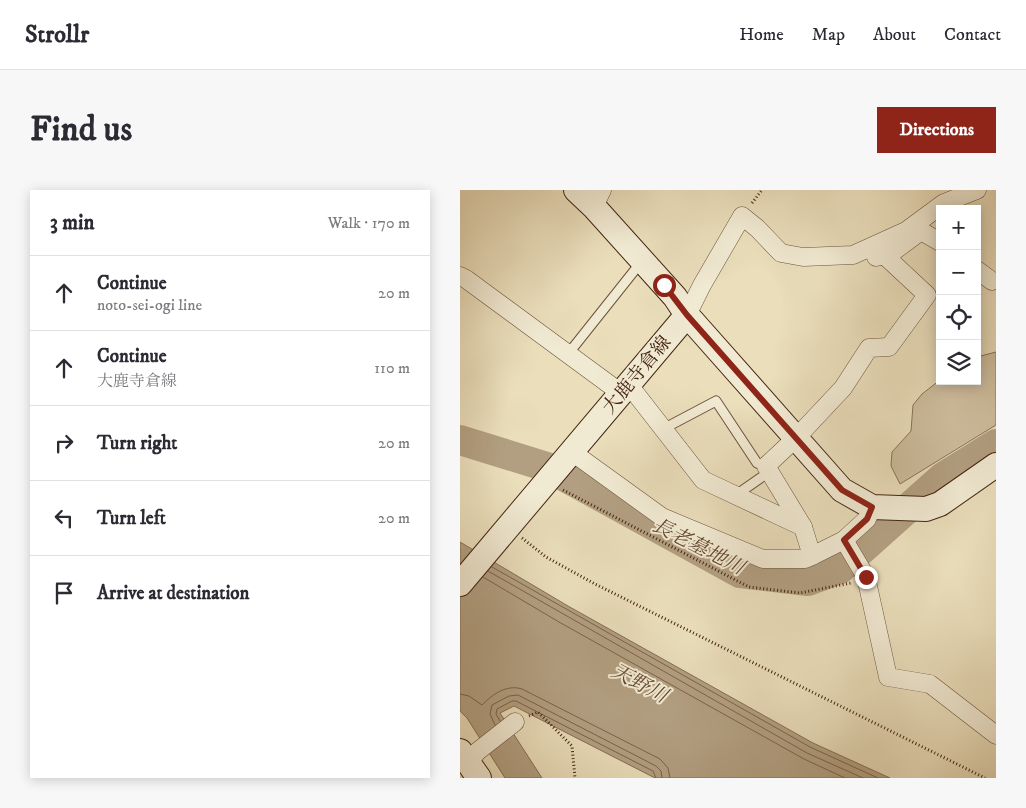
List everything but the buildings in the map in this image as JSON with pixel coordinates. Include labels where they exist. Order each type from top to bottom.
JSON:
[{"type":"main road","points":[[576,190],[598,198],[642,260],[675,297],[687,315],[842,490],[876,507],[926,510],[940,504],[996,465]]},
{"type":"main road","name":"大鹿寺倉線","points":[[460,584],[687,315]]},
{"type":"street","points":[[687,315],[742,216],[757,228],[781,253],[803,257],[853,255],[906,231],[944,203],[977,190]]},
{"type":"street","points":[[853,255],[859,261],[890,254],[921,231],[936,240]]},
{"type":"street","points":[[812,556],[803,527],[768,469],[843,388],[869,348],[888,347],[927,295],[884,256]]},
{"type":"street","points":[[981,273],[992,281]]},
{"type":"street","points":[[460,276],[568,354],[625,389],[663,428],[703,480],[803,527]]},
{"type":"street","points":[[572,452],[662,517],[762,559],[805,559],[845,542],[876,507]]},
{"type":"street","points":[[845,542],[866,577],[888,677],[930,684],[996,735]]},
{"type":"street","points":[[471,760],[515,722]]},
{"type":"lane","points":[[568,354],[642,260]]},
{"type":"lane","points":[[663,428],[716,401],[756,463],[768,469],[736,496]]},
{"type":"path","points":[[509,527],[546,557],[595,584],[985,778]]},
{"type":"path","points":[[515,722],[538,712],[572,746],[575,778]]},
{"type":"shaded area","points":[[996,352],[996,425],[900,484],[891,466],[892,452],[911,431],[913,405],[922,394],[936,383],[936,385],[981,385],[981,356]]},
{"type":"water","name":"天野川","points":[[460,542],[568,606],[813,743],[890,778],[655,778],[514,706],[500,713],[542,778],[505,778],[467,718],[460,711]]},
{"type":"waterway","name":"長老墓地川","points":[[460,440],[547,467],[740,573],[808,581],[840,569],[943,477],[996,444]]},
{"type":"route","points":[[664,285],[687,315],[842,490],[872,507],[867,519],[844,540],[866,577]]}]
